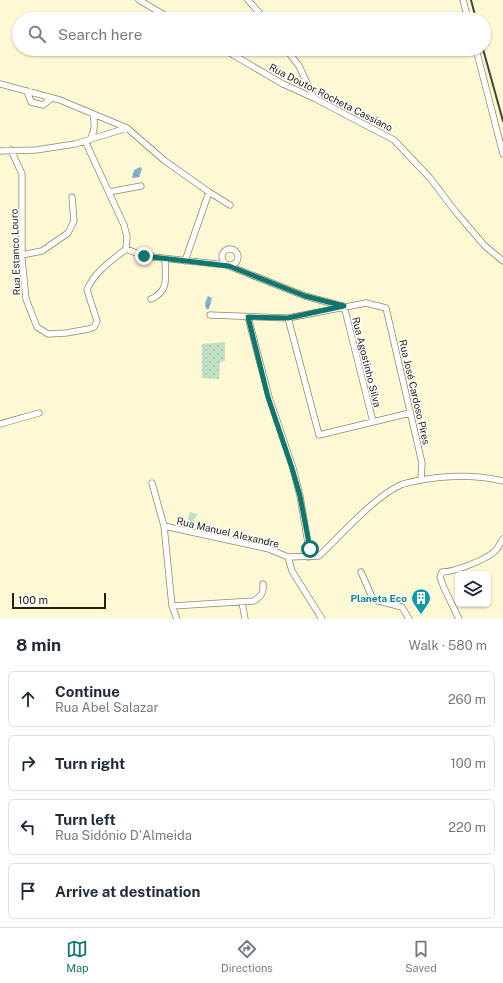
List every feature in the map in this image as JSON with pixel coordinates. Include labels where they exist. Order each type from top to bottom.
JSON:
[{"type":"street","points":[[138,0],[159,12]]},
{"type":"street","points":[[248,0],[259,12]]},
{"type":"street","points":[[463,0],[466,12]]},
{"type":"street","name":"Rua Doutor Rocheta Cassiano","points":[[235,56],[283,84],[314,98],[394,140],[430,178],[455,211],[484,245],[503,261]]},
{"type":"street","points":[[291,56],[299,66],[314,98]]},
{"type":"street","points":[[478,56],[503,154]]},
{"type":"street","points":[[0,84],[52,98],[127,128],[165,161],[230,205]]},
{"type":"street","points":[[27,91],[30,102],[43,105],[52,98]]},
{"type":"street","points":[[87,140],[94,132],[95,124],[93,114]]},
{"type":"street","points":[[0,151],[36,150],[87,140],[127,128]]},
{"type":"street","points":[[87,140],[124,225],[127,237],[126,249],[144,256],[227,265],[305,296],[344,306]]},
{"type":"street","name":"Rua Estanco Louro","points":[[11,150],[22,174],[22,255],[26,299],[37,327],[48,334],[66,333],[94,327],[97,321],[87,290],[88,286],[97,274],[126,249]]},
{"type":"street","points":[[109,192],[140,186]]},
{"type":"street","points":[[185,261],[209,192]]},
{"type":"street","points":[[22,255],[42,251],[68,233],[74,220],[72,197]]},
{"type":"street","points":[[151,299],[160,294],[165,287],[165,258]]},
{"type":"street","name":"Rua José Cardoso Pires","points":[[344,306],[366,303],[386,308],[422,463],[421,480]]},
{"type":"street","points":[[210,315],[288,318],[344,306]]},
{"type":"street","name":"Rua Agostinho Silva","points":[[344,306],[373,422]]},
{"type":"street","points":[[248,317],[268,397],[300,496],[310,549],[308,556]]},
{"type":"street","points":[[288,318],[319,435],[410,413]]},
{"type":"street","points":[[0,424],[39,413]]},
{"type":"street","points":[[288,557],[319,556],[369,508],[388,493],[403,484],[456,475],[503,481]]},
{"type":"street","points":[[152,483],[164,526],[172,606],[177,619]]},
{"type":"street","name":"Rua Manuel Alexandre","points":[[164,526],[269,549],[288,557],[292,571],[322,619]]},
{"type":"street","points":[[459,619],[444,588],[440,576],[442,572],[459,569],[495,552],[503,539]]},
{"type":"street","points":[[360,572],[372,597],[375,600],[402,607],[409,619]]},
{"type":"street","points":[[172,606],[254,601],[263,593],[264,584]]},
{"type":"street","points":[[242,602],[245,619]]},
{"type":"green space","points":[[225,342],[225,361],[220,362],[219,379],[202,378],[202,344]]},
{"type":"green space","points":[[190,512],[198,514],[194,520],[195,523],[187,522]]},
{"type":"water","points":[[140,167],[142,169],[139,177],[132,178],[134,170]]},
{"type":"water","points":[[208,296],[212,298],[209,309],[206,309],[205,303]]},
{"type":"railway","points":[[471,0],[474,12]]},
{"type":"railway","points":[[485,56],[503,121]]},
{"type":"place","name":"Planeta Eco","points":[[421,615]]},
{"type":"route","points":[[144,256],[226,265],[305,296],[344,306],[288,318],[248,317],[268,397],[300,496],[310,549]]}]
